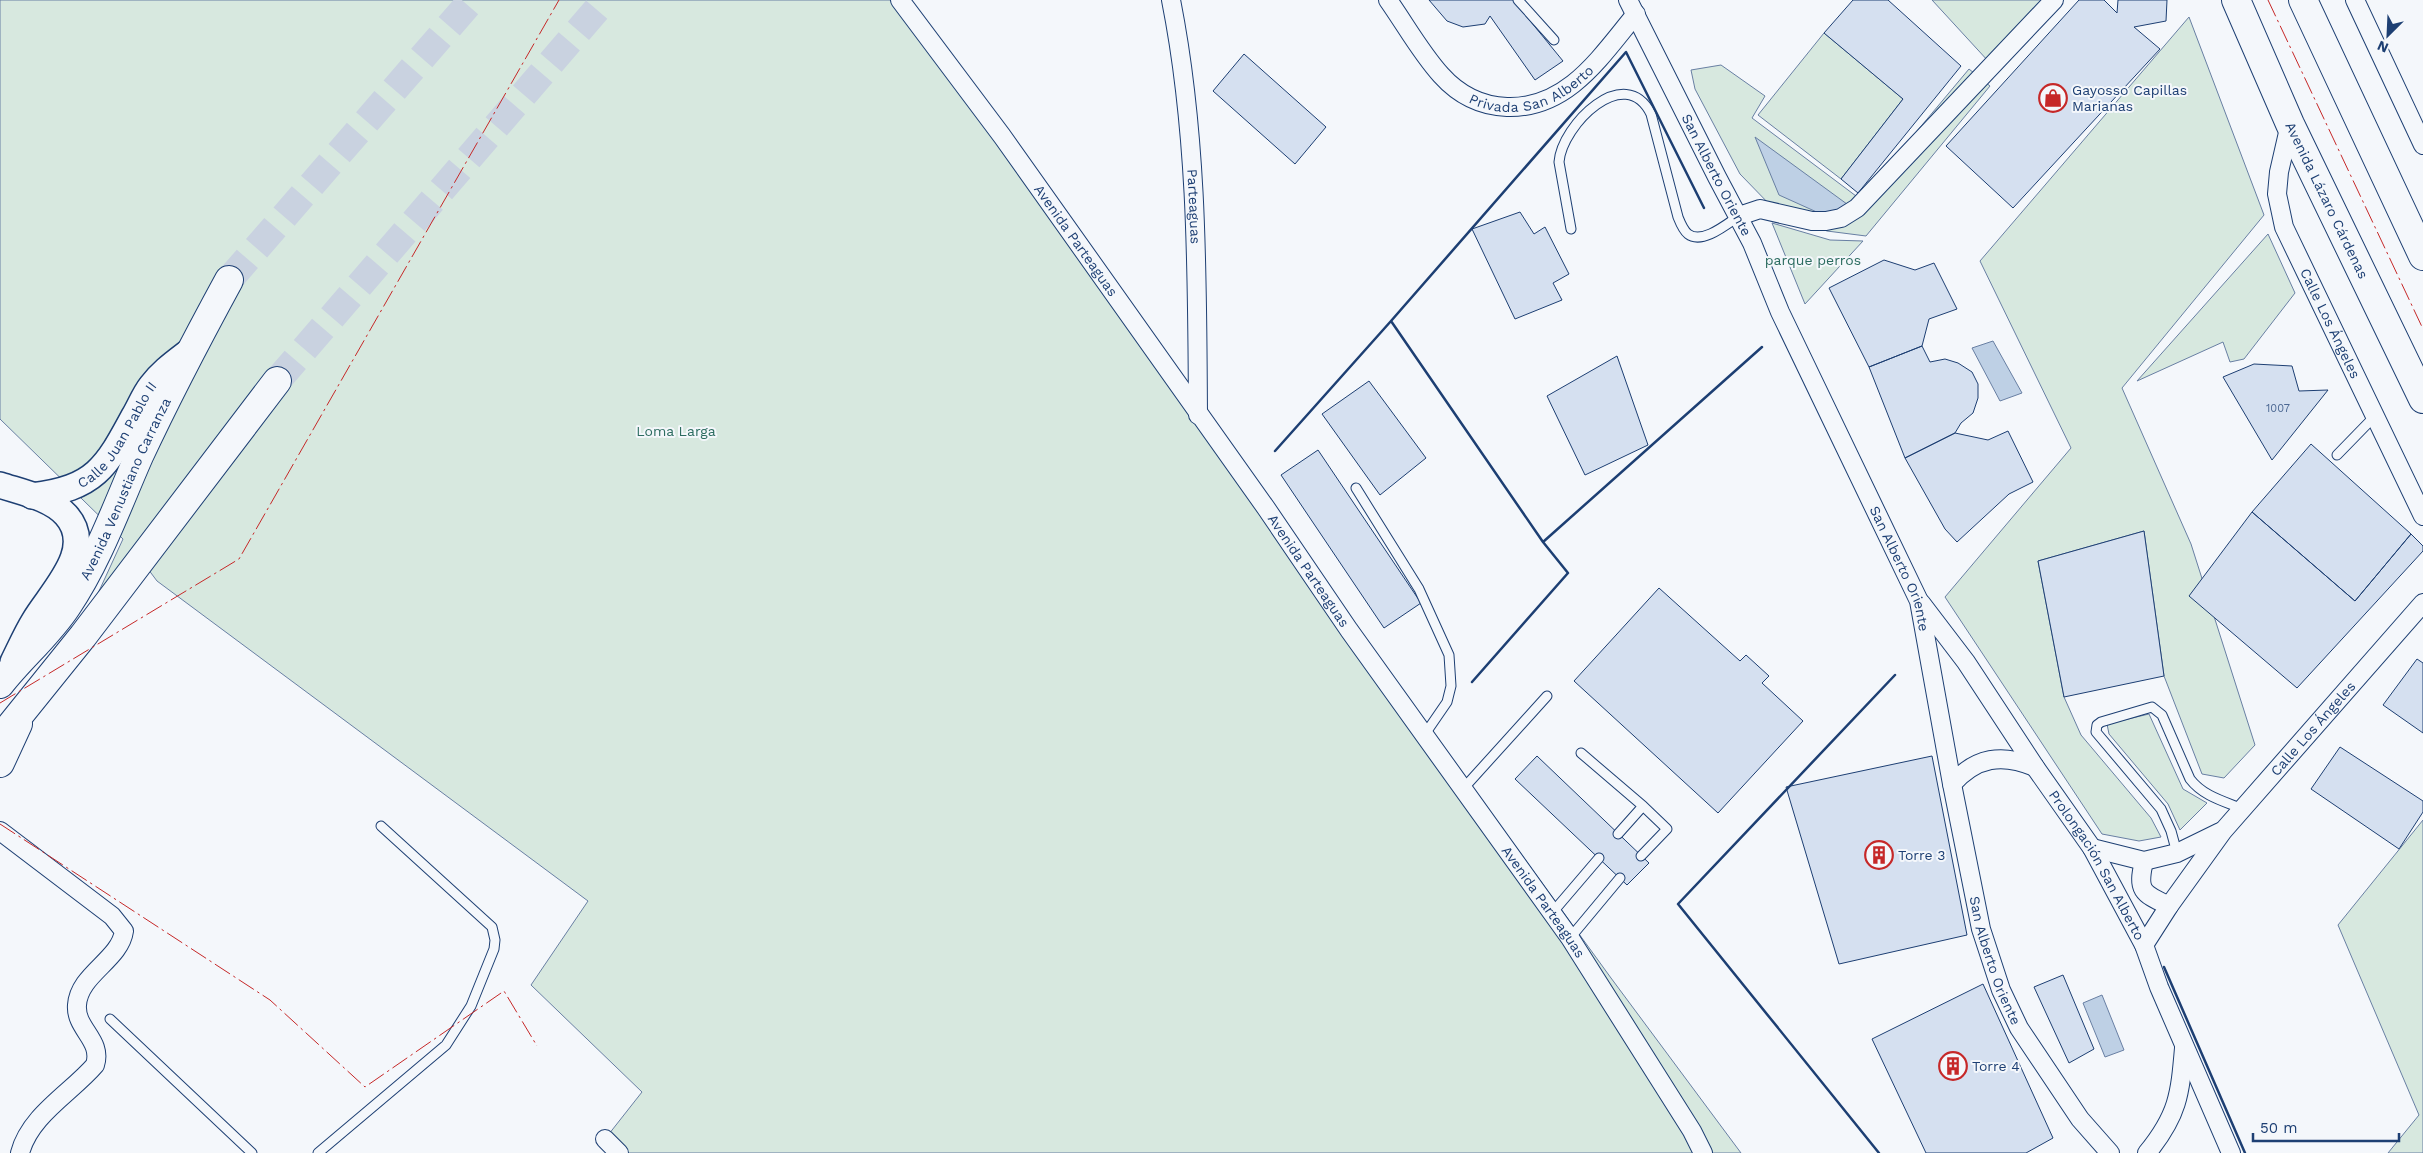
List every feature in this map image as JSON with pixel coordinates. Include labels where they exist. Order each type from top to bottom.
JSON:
[{"type":"main road","name":"Avenida Lázaro Cárdenas","points":[[2236,0],[2290,124],[2423,399]]},
{"type":"main road","points":[[2303,0],[2423,256]]},
{"type":"main road","name":"Avenida Venustiano Carranza","points":[[1,681],[38,644],[67,607],[82,581],[191,350],[230,280]]},
{"type":"main road","points":[[0,739],[27,703],[83,636],[277,381]]},
{"type":"main road","points":[[0,763],[27,703]]},
{"type":"street","name":"Avenida Parteaguas","points":[[900,0],[1002,136],[1425,734],[1462,790],[1570,938],[1692,1131],[1703,1153]]},
{"type":"street","name":"Parteaguas","points":[[1171,0],[1181,53],[1191,164],[1198,283],[1198,415]]},
{"type":"street","name":"Privada San Alberto","points":[[1388,0],[1440,74],[1456,89],[1472,99],[1493,107],[1523,108],[1540,104],[1562,94],[1584,76],[1632,7]]},
{"type":"street","points":[[1739,216],[1760,209],[1804,220],[1826,221],[1841,218],[1857,208],[2054,0]]},
{"type":"street","points":[[2356,0],[2423,146]]},
{"type":"street","name":"San Alberto Oriente","points":[[1632,7],[1716,177],[1739,216],[1780,312],[1920,601],[1952,784],[1982,929],[2001,990],[2019,1028],[2080,1119],[2110,1153]]},
{"type":"street","name":"Calle Los Ángeles","points":[[2290,124],[2279,172],[2278,194],[2284,227],[2423,516]]},
{"type":"street","name":"Calle Juan Pablo II","points":[[32,496],[71,488],[86,482],[101,470],[113,454],[151,386],[166,368],[191,350]]},
{"type":"street","points":[[0,485],[32,496],[56,507],[66,515],[75,530],[77,547],[69,568],[34,620],[1,681]]},
{"type":"street","name":"Prolongación San Alberto","points":[[1920,601],[1966,662],[2035,767],[2092,848],[2144,945],[2231,1153]]},
{"type":"street","name":"Calle Los Ángeles","points":[[2144,945],[2169,906],[2223,831],[2423,603]]},
{"type":"street","points":[[1952,784],[1964,770],[1995,758],[2019,761],[2035,767]]},
{"type":"street","points":[[0,831],[112,916],[124,931],[118,947],[87,982],[77,1003],[80,1021],[96,1048],[95,1065],[45,1113],[31,1130],[20,1153]]},
{"type":"street","name":"Calle Los Ángeles","points":[[2092,848],[2144,861],[2176,853],[2223,831]]},
{"type":"street","points":[[2144,861],[2140,879],[2141,890],[2148,896],[2169,906]]},
{"type":"street","points":[[2147,1153],[2172,1119],[2182,1077],[2184,1044]]},
{"type":"street","points":[[605,1139],[619,1153]]},
{"type":"lane","points":[[1518,0],[1554,40]]},
{"type":"lane","points":[[1571,229],[1559,162],[1560,153],[1574,125],[1604,99],[1619,94],[1630,94],[1639,99],[1647,106],[1651,114],[1678,216],[1685,232],[1694,237],[1706,236],[1739,216]]},
{"type":"lane","points":[[2337,455],[2375,416]]},
{"type":"lane","points":[[1356,488],[1419,589],[1449,656],[1451,686],[1447,702],[1425,734]]},
{"type":"lane","points":[[1462,790],[1547,696]]},
{"type":"lane","points":[[2176,853],[2171,831],[2161,809],[2096,732],[2097,725],[2101,722],[2156,708],[2162,715],[2190,779],[2195,786],[2210,796],[2243,809]]},
{"type":"lane","points":[[1581,753],[1667,829],[1642,856]]},
{"type":"lane","points":[[1618,834],[1643,806]]},
{"type":"lane","points":[[318,1153],[446,1045],[471,1006],[494,949],[495,940],[492,927],[381,826]]},
{"type":"lane","points":[[1552,913],[1599,858]]},
{"type":"lane","points":[[1570,938],[1620,878]]},
{"type":"lane","points":[[110,1019],[252,1153]]},
{"type":"green space","name":"Loma Larga","points":[[0,0],[890,0],[1198,409],[1611,978],[1741,1153],[619,1153],[605,1139],[642,1092],[531,985],[588,901],[157,581],[136,553],[94,602],[123,539],[0,419]]},
{"type":"green space","points":[[1932,0],[2050,0],[1989,62]]},
{"type":"green space","points":[[2189,17],[2264,215],[2122,388],[2191,544],[2255,745],[2224,778],[2202,774],[2164,676],[2144,531],[2038,561],[2064,697],[2081,735],[2151,818],[2161,837],[2139,841],[2102,834],[1945,597],[2071,448],[1980,261]]},
{"type":"green space","points":[[1824,33],[1903,99],[1841,179],[1758,115]]},
{"type":"green space","points":[[1721,65],[1765,96],[1752,118],[1860,199],[1969,69],[1990,86],[1866,236],[1827,231],[1774,209],[1740,174],[1695,89],[1691,70]]},
{"type":"green space","name":"parque perros","points":[[1772,223],[1830,240],[1863,241],[1805,304]]},
{"type":"green space","points":[[2268,234],[2295,293],[2244,359],[2230,362],[2223,342],[2137,381]]},
{"type":"green space","points":[[2149,714],[2183,789],[2207,803],[2180,830],[2168,804],[2109,734],[2107,724]]},
{"type":"green space","points":[[2423,820],[2423,1153],[2388,1153],[2419,1115],[2338,925]]},
{"type":"water","points":[[1755,137],[1851,207],[1830,218],[1779,195]]},
{"type":"water","points":[[1993,341],[2022,393],[2000,401],[1972,348]]},
{"type":"water","points":[[2102,995],[2124,1050],[2105,1057],[2083,1003]]},
{"type":"building","points":[[1429,0],[1513,0],[1563,61],[1535,80],[1490,16],[1485,24],[1463,27],[1447,21]]},
{"type":"building","points":[[1853,0],[1888,0],[1961,66],[1858,193],[1841,179],[1903,99],[1824,33]]},
{"type":"building","name":"Gayosso Capillas Marianas","points":[[2079,0],[2104,0],[2117,13],[2118,0],[2167,0],[2166,21],[2134,27],[2160,49],[2013,208],[1946,146]]},
{"type":"building","points":[[1244,54],[1326,127],[1295,164],[1213,91]]},
{"type":"building","points":[[1520,212],[1534,234],[1545,227],[1569,274],[1553,283],[1562,300],[1515,319],[1472,229]]},
{"type":"building","points":[[1884,260],[1915,270],[1934,263],[1957,309],[1929,319],[1922,346],[1869,367],[1829,288]]},
{"type":"building","points":[[1922,346],[1930,362],[1945,359],[1958,363],[1972,372],[1978,384],[1978,398],[1973,413],[1961,423],[1955,433],[1905,458],[1869,367]]},
{"type":"building","points":[[1617,356],[1648,445],[1585,475],[1547,396]]},
{"type":"building","points":[[2254,364],[2292,366],[2299,391],[2328,390],[2272,460],[2223,377]]},
{"type":"building","points":[[1369,381],[1426,458],[1380,495],[1322,414]]},
{"type":"building","points":[[2008,431],[2033,482],[2009,494],[1957,542],[1945,529],[1905,458],[1955,433],[1988,440]]},
{"type":"building","points":[[2311,444],[2411,534],[2355,601],[2252,512]]},
{"type":"building","points":[[1318,450],[1421,603],[1384,628],[1281,475]]},
{"type":"building","points":[[2252,512],[2355,601],[2411,534],[2423,546],[2423,551],[2297,688],[2189,596]]},
{"type":"building","points":[[2144,531],[2164,676],[2064,697],[2038,561]]},
{"type":"building","points":[[1659,588],[1740,661],[1746,655],[1769,676],[1762,683],[1803,721],[1718,813],[1574,681]]},
{"type":"building","points":[[2417,659],[2423,663],[2423,733],[2383,705]]},
{"type":"building","points":[[2340,747],[2423,801],[2423,812],[2399,849],[2311,789]]},
{"type":"building","points":[[1537,756],[1649,863],[1627,885],[1515,779]]},
{"type":"building","name":"Torre 3","points":[[1932,756],[1967,935],[1839,964],[1786,787]]},
{"type":"building","points":[[2063,975],[2094,1049],[2069,1063],[2034,987]]},
{"type":"building","name":"Torre 4","points":[[1983,984],[2053,1138],[2026,1153],[1926,1153],[1872,1039]]},
{"type":"tunnel","points":[[229,280],[472,0]]},
{"type":"tunnel","points":[[277,381],[605,0]]},
{"type":"wall","points":[[1704,208],[1626,52],[1391,321],[1543,542],[1762,347]]},
{"type":"wall","points":[[1275,451],[1391,321]]},
{"type":"wall","points":[[1472,682],[1568,573],[1543,542]]},
{"type":"wall","points":[[1879,1153],[1678,904],[1895,675]]},
{"type":"wall","points":[[2164,967],[2245,1153]]},
{"type":"power","points":[[0,703],[239,559],[559,0]]},
{"type":"power","points":[[2268,0],[2423,329]]},
{"type":"power","points":[[0,824],[270,1000],[365,1087],[504,991],[537,1046]]},
{"type":"place","name":"Gayosso Capillas Marianas","points":[[2053,98]]},
{"type":"place","name":"Torre 3","points":[[1879,855]]},
{"type":"place","name":"Torre 4","points":[[1953,1066]]}]
